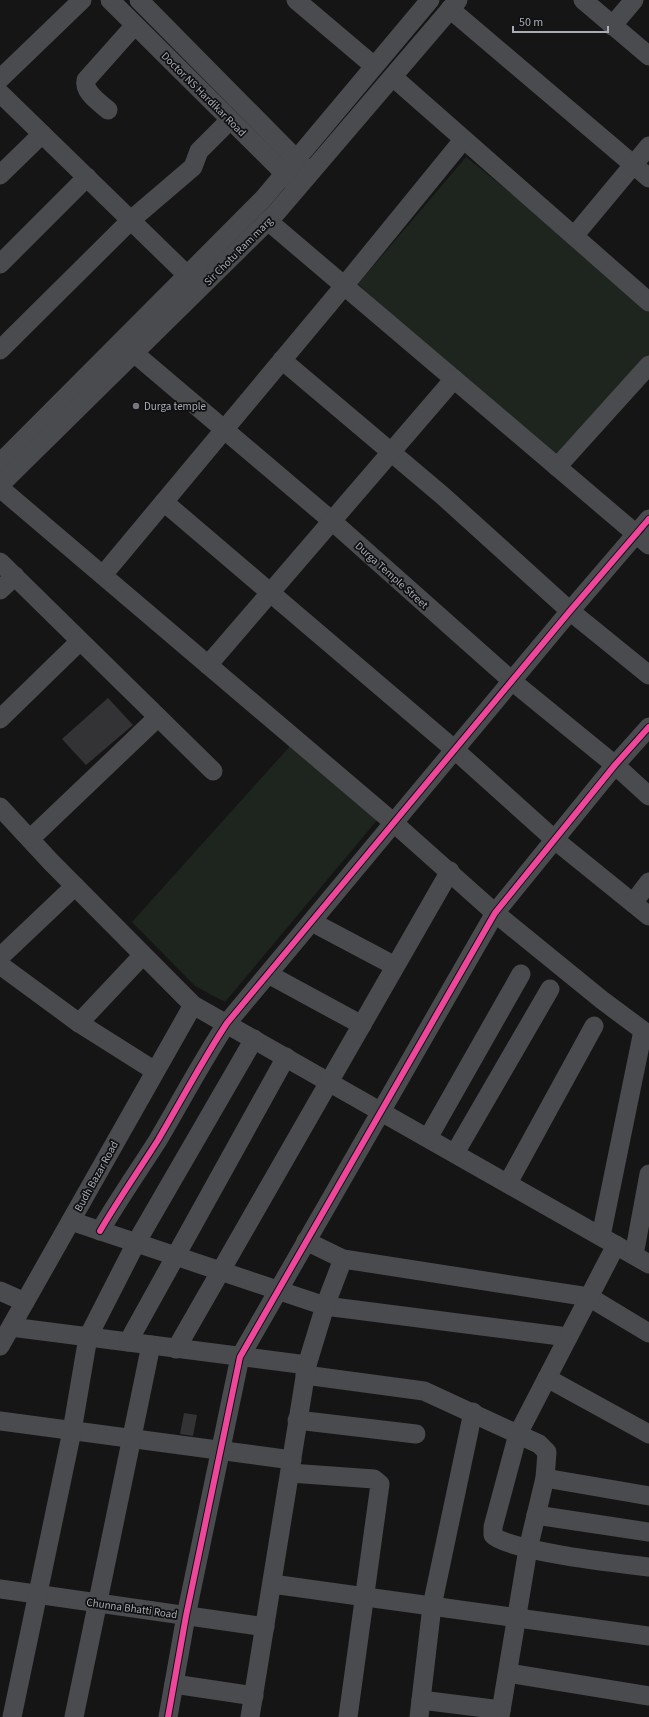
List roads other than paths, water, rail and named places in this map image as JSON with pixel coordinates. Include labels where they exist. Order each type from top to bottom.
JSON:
[{"type":"street","points":[[0,79],[82,0]]},
{"type":"street","name":"Doctor NS Hardikar Road","points":[[110,0],[285,173],[298,188]]},
{"type":"street","name":"Doctor NS Hardikar Road","points":[[139,0],[310,173]]},
{"type":"street","points":[[296,0],[374,66]]},
{"type":"street","name":"Sir Chotu Ram marg","points":[[0,463],[263,199],[430,0]]},
{"type":"street","points":[[582,0],[649,56]]},
{"type":"street","points":[[612,26],[634,0]]},
{"type":"street","points":[[454,4],[649,178]]},
{"type":"street","name":"Sir Chotu Ram marg","points":[[0,485],[268,221],[298,188],[454,4]]},
{"type":"street","points":[[108,110],[87,90],[85,85],[86,80],[135,25]]},
{"type":"street","points":[[393,77],[649,302]]},
{"type":"street","points":[[0,93],[187,275]]},
{"type":"street","points":[[0,350],[131,220],[193,167],[199,151],[230,120]]},
{"type":"street","points":[[0,175],[42,134]]},
{"type":"street","points":[[103,576],[463,140]]},
{"type":"street","points":[[574,236],[649,146]]},
{"type":"street","points":[[0,264],[87,178]]},
{"type":"street","points":[[268,221],[643,539]]},
{"type":"street","name":"Durga Temple Street","points":[[134,353],[332,521],[512,681],[615,765],[649,796]]},
{"type":"street","points":[[282,360],[443,496],[570,611],[649,675]]},
{"type":"street","points":[[557,466],[649,364]]},
{"type":"street","points":[[208,666],[454,379]]},
{"type":"street","points":[[0,488],[450,871],[495,913],[602,1000],[646,1033],[609,1240],[589,1298],[518,1434],[493,1527],[493,1535],[504,1542],[528,1549],[649,1567]]},
{"type":"street","points":[[164,502],[456,750],[555,840],[649,916]]},
{"type":"street","points":[[100,1231],[122,1193],[158,1140],[199,1066],[227,1023],[456,750],[570,611],[643,539],[649,519]]},
{"type":"street","points":[[0,562],[212,771]]},
{"type":"street","points":[[0,590],[14,576]]},
{"type":"street","points":[[0,719],[80,641]]},
{"type":"street","points":[[30,839],[158,717]]},
{"type":"street","points":[[168,1717],[186,1616],[240,1357],[495,913],[615,765],[649,727]]},
{"type":"street","points":[[0,807],[75,886],[193,1005],[642,1259],[649,1174]]},
{"type":"street","points":[[176,1348],[450,871]]},
{"type":"street","points":[[632,902],[649,882]]},
{"type":"street","points":[[0,957],[75,886]]},
{"type":"street","points":[[312,922],[395,966]]},
{"type":"street","points":[[79,1023],[143,955]]},
{"type":"street","points":[[0,965],[79,1023],[155,1071]]},
{"type":"street","points":[[268,974],[362,1025]]},
{"type":"street","points":[[428,1138],[521,974]]},
{"type":"street","points":[[455,1153],[550,989]]},
{"type":"street","name":"Budh Bazar Road","points":[[0,1346],[193,1005]]},
{"type":"street","points":[[508,1183],[594,1026]]},
{"type":"street","points":[[12,1717],[72,1431],[88,1337],[136,1243],[254,1039]]},
{"type":"street","points":[[128,1342],[286,1057]]},
{"type":"street","points":[[71,1221],[325,1306],[568,1337]]},
{"type":"street","points":[[306,1241],[343,1259],[589,1298],[649,1333]]},
{"type":"street","points":[[250,1717],[306,1370],[325,1306],[343,1259]]},
{"type":"street","points":[[0,1292],[25,1302]]},
{"type":"street","points":[[11,1327],[240,1357],[424,1391],[473,1412],[539,1444],[547,1452],[545,1478],[528,1549],[518,1618],[501,1714],[420,1708],[432,1606],[473,1412]]},
{"type":"street","points":[[74,1717],[151,1345]]},
{"type":"street","points":[[547,1378],[649,1434]]},
{"type":"street","points":[[297,1420],[416,1434]]},
{"type":"street","points":[[0,1421],[221,1451],[291,1466],[374,1479],[378,1481],[380,1486],[348,1717]]},
{"type":"street","points":[[545,1478],[649,1496]]},
{"type":"street","points":[[536,1515],[649,1532]]},
{"type":"street","points":[[272,1584],[649,1636]]},
{"type":"street","name":"Chunna Bhatti Road","points":[[0,1589],[265,1627]]},
{"type":"street","points":[[508,1673],[649,1696]]},
{"type":"street","points":[[174,1684],[254,1696]]},
{"type":"place","name":"Durga temple","points":[[136,406]]}]
